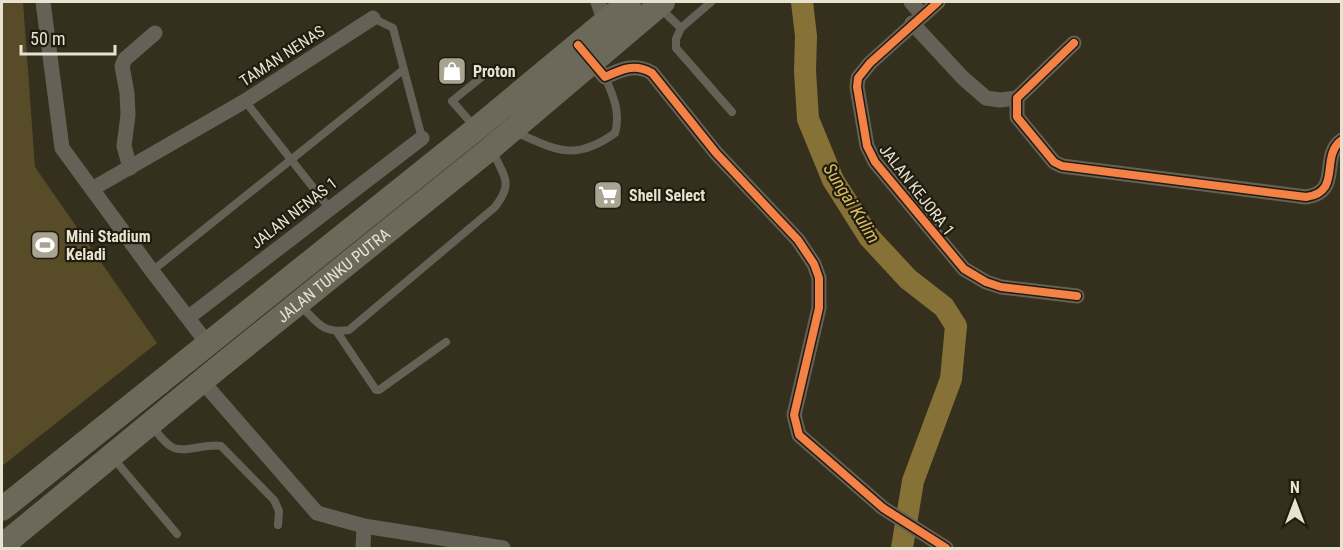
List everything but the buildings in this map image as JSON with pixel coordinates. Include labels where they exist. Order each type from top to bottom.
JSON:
[{"type":"main road","name":"JALAN TUNKU PUTRA","points":[[2,509],[476,129],[592,61],[601,12],[629,2]]},
{"type":"main road","name":"JALAN TUNKU PUTRA","points":[[13,540],[196,386],[512,131],[660,4]]},
{"type":"main road","points":[[196,386],[207,360],[207,343],[230,345],[255,338]]},
{"type":"street","points":[[43,2],[63,148],[207,343]]},
{"type":"street","points":[[911,2],[917,19],[963,78],[986,98],[1000,100],[1017,98],[1074,43]]},
{"type":"street","name":"JALAN KEJORA 1","points":[[938,2],[870,63],[858,78],[857,87],[867,146],[875,162],[964,269],[974,276],[1001,287],[1077,296]]},
{"type":"street","name":"TAMAN NENAS","points":[[92,189],[246,102],[373,18]]},
{"type":"street","points":[[130,168],[124,146],[128,93],[122,66],[125,59],[155,33]]},
{"type":"street","points":[[592,61],[623,69],[641,67],[652,73],[716,153],[798,240],[819,278],[819,308],[794,415],[799,435],[883,508],[944,547]]},
{"type":"street","points":[[1017,98],[1017,117],[1054,162],[1065,167],[1306,197],[1323,192],[1327,186],[1335,147],[1341,140]]},
{"type":"street","name":"JALAN NENAS 1","points":[[189,317],[422,138]]},
{"type":"street","points":[[196,386],[316,513],[364,526],[502,549]]},
{"type":"street","points":[[363,549],[364,526]]},
{"type":"lane","points":[[711,2],[681,28],[676,39],[676,48],[732,112]]},
{"type":"lane","points":[[660,4],[681,28]]},
{"type":"lane","name":"TAMAN NENAS","points":[[373,18],[393,28],[422,138]]},
{"type":"lane","points":[[512,131],[564,151],[579,151],[615,133],[617,114],[614,95],[592,61]]},
{"type":"lane","points":[[152,271],[403,70]]},
{"type":"lane","points":[[476,129],[452,101],[488,72]]},
{"type":"lane","points":[[246,102],[330,209]]},
{"type":"lane","points":[[298,303],[324,329],[337,332],[349,330],[495,207],[505,194],[507,182],[491,148]]},
{"type":"lane","points":[[337,332],[376,390],[446,342]]},
{"type":"lane","points":[[150,424],[171,447],[180,450],[211,444],[221,446],[274,500],[279,511],[278,525]]},
{"type":"lane","points":[[111,456],[177,534]]},
{"type":"shaded area","name":"Mini Stadium Keladi","points":[[2,2],[23,2],[35,167],[157,343],[2,466]]},
{"type":"waterway","name":"Sungai Kulim","points":[[802,2],[806,36],[805,71],[808,119],[833,180],[869,237],[908,279],[944,307],[956,326],[951,379],[913,481],[902,548]]},
{"type":"cycle path","points":[[938,2],[870,63],[858,78],[857,87],[867,146],[875,162],[964,269],[986,282],[1001,287],[1077,296]]},
{"type":"cycle path","points":[[1074,43],[1017,98],[1017,117],[1054,162],[1062,166],[1306,197],[1317,194],[1324,188],[1328,181],[1332,155],[1335,147],[1342,140]]},
{"type":"cycle path","points":[[578,45],[605,77],[634,68],[652,73],[716,153],[798,240],[814,264],[819,278],[819,308],[794,415],[799,435],[883,508],[946,548]]},
{"type":"place","name":"Proton","points":[[452,71]]},
{"type":"place","name":"Shell Select","points":[[608,195]]},
{"type":"place","name":"Mini Stadium Keladi","points":[[45,245]]}]
